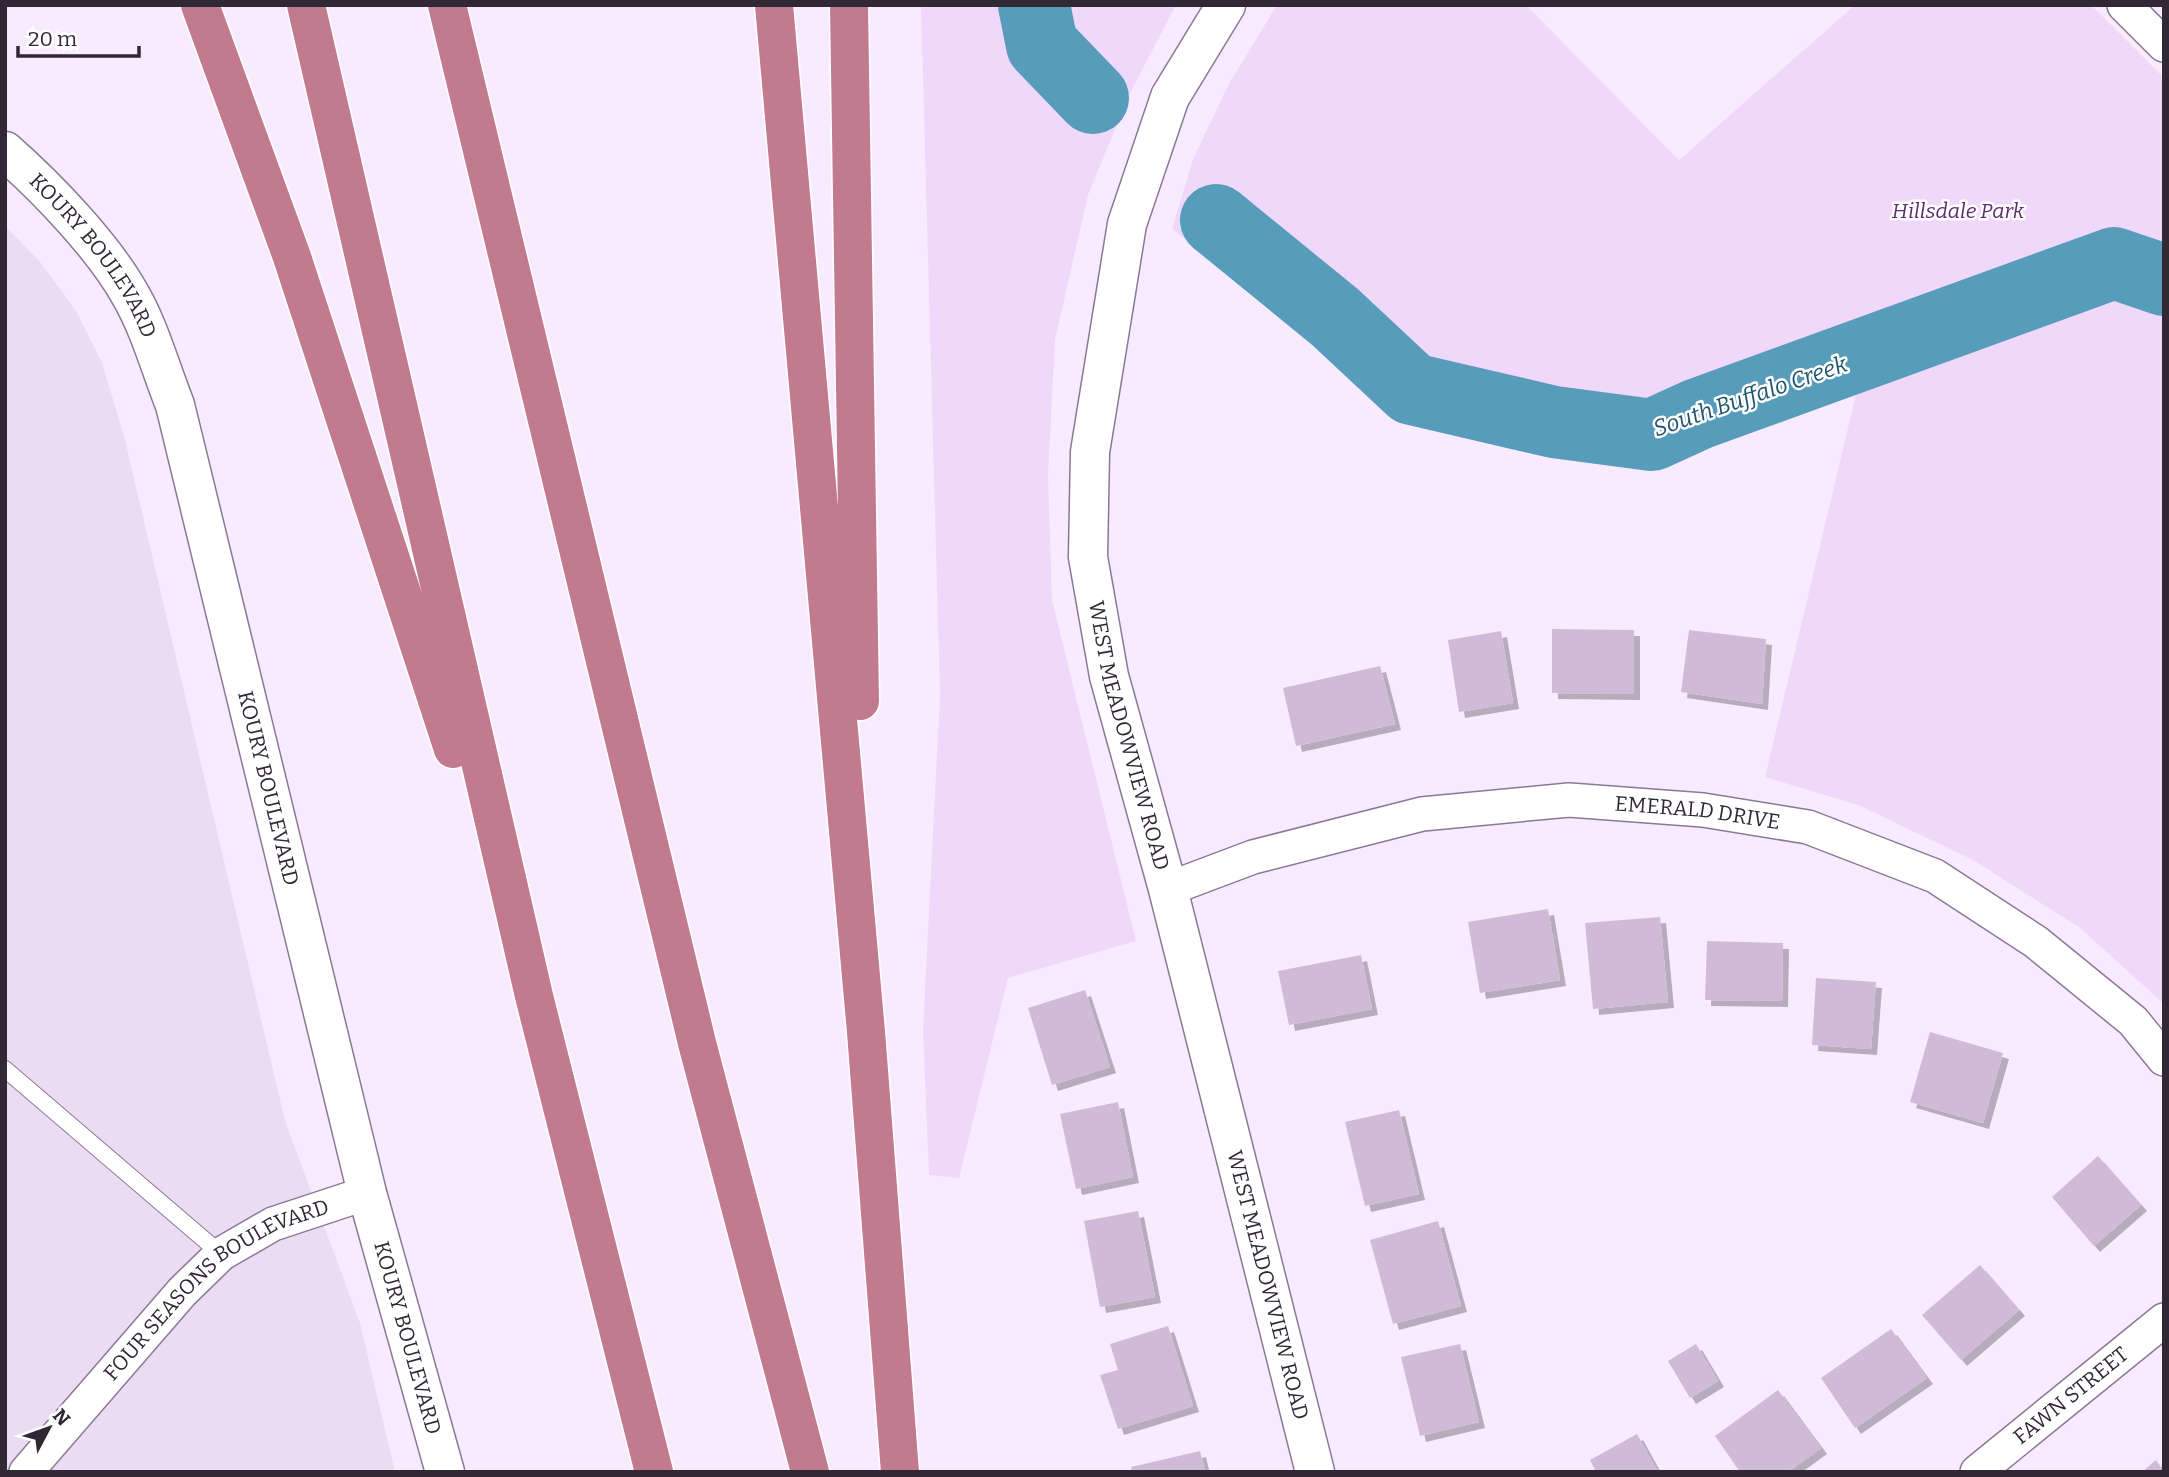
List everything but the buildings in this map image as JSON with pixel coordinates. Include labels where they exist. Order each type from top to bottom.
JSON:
[{"type":"highway","points":[[200,5],[292,257],[534,996]]},
{"type":"highway","points":[[306,5],[534,996],[654,1472]]},
{"type":"highway","points":[[446,5],[697,1043],[810,1472]]},
{"type":"highway","points":[[774,5],[866,1032],[900,1472]]},
{"type":"highway","points":[[849,5],[866,1032]]},
{"type":"street","name":"WEST MEADOWVIEW ROAD","points":[[1226,5],[1170,97],[1127,224],[1090,452],[1088,557],[1109,676],[1168,889],[1315,1472]]},
{"type":"street","points":[[2124,5],[2164,45]]},
{"type":"street","name":"KOURY BOULEVARD","points":[[5,151],[33,176],[88,239],[132,296],[175,405],[367,1193],[445,1472]]},
{"type":"street","name":"EMERALD DRIVE","points":[[1168,889],[1253,857],[1422,814],[1569,800],[1703,810],[1808,827],[1935,876],[2014,927],[2133,1021],[2164,1059]]},
{"type":"street","name":"FOUR SEASONS BOULEVARD","points":[[26,1472],[182,1292],[220,1254],[273,1223],[367,1193]]},
{"type":"street","name":"FAWN STREET","points":[[1977,1472],[2164,1321]]},
{"type":"lane","points":[[5,1069],[220,1254]]},
{"type":"shaded area","points":[[5,226],[41,263],[76,311],[102,363],[124,436],[285,1121],[360,1323],[395,1472],[5,1472]]},
{"type":"green space","points":[[921,5],[1176,5],[1130,93],[1088,195],[1055,340],[1048,475],[1052,600],[1136,941],[1008,978],[959,1178],[929,1175],[923,1029],[940,695]]},
{"type":"green space","name":"Hillsdale Park","points":[[1277,5],[1526,5],[1679,160],[1855,5],[2091,5],[2164,78],[2164,1004],[2080,928],[1973,860],[1858,805],[1765,777],[1857,390],[1664,454],[1514,442],[1401,402],[1172,229],[1193,159],[1230,82]]},
{"type":"waterway","name":"South Buffalo Creek","points":[[1034,5],[1042,45],[1093,98]]},
{"type":"waterway","name":"South Buffalo Creek","points":[[1216,220],[1335,317],[1412,389],[1554,422],[1652,435],[1698,414],[2114,263],[2164,280]]}]
